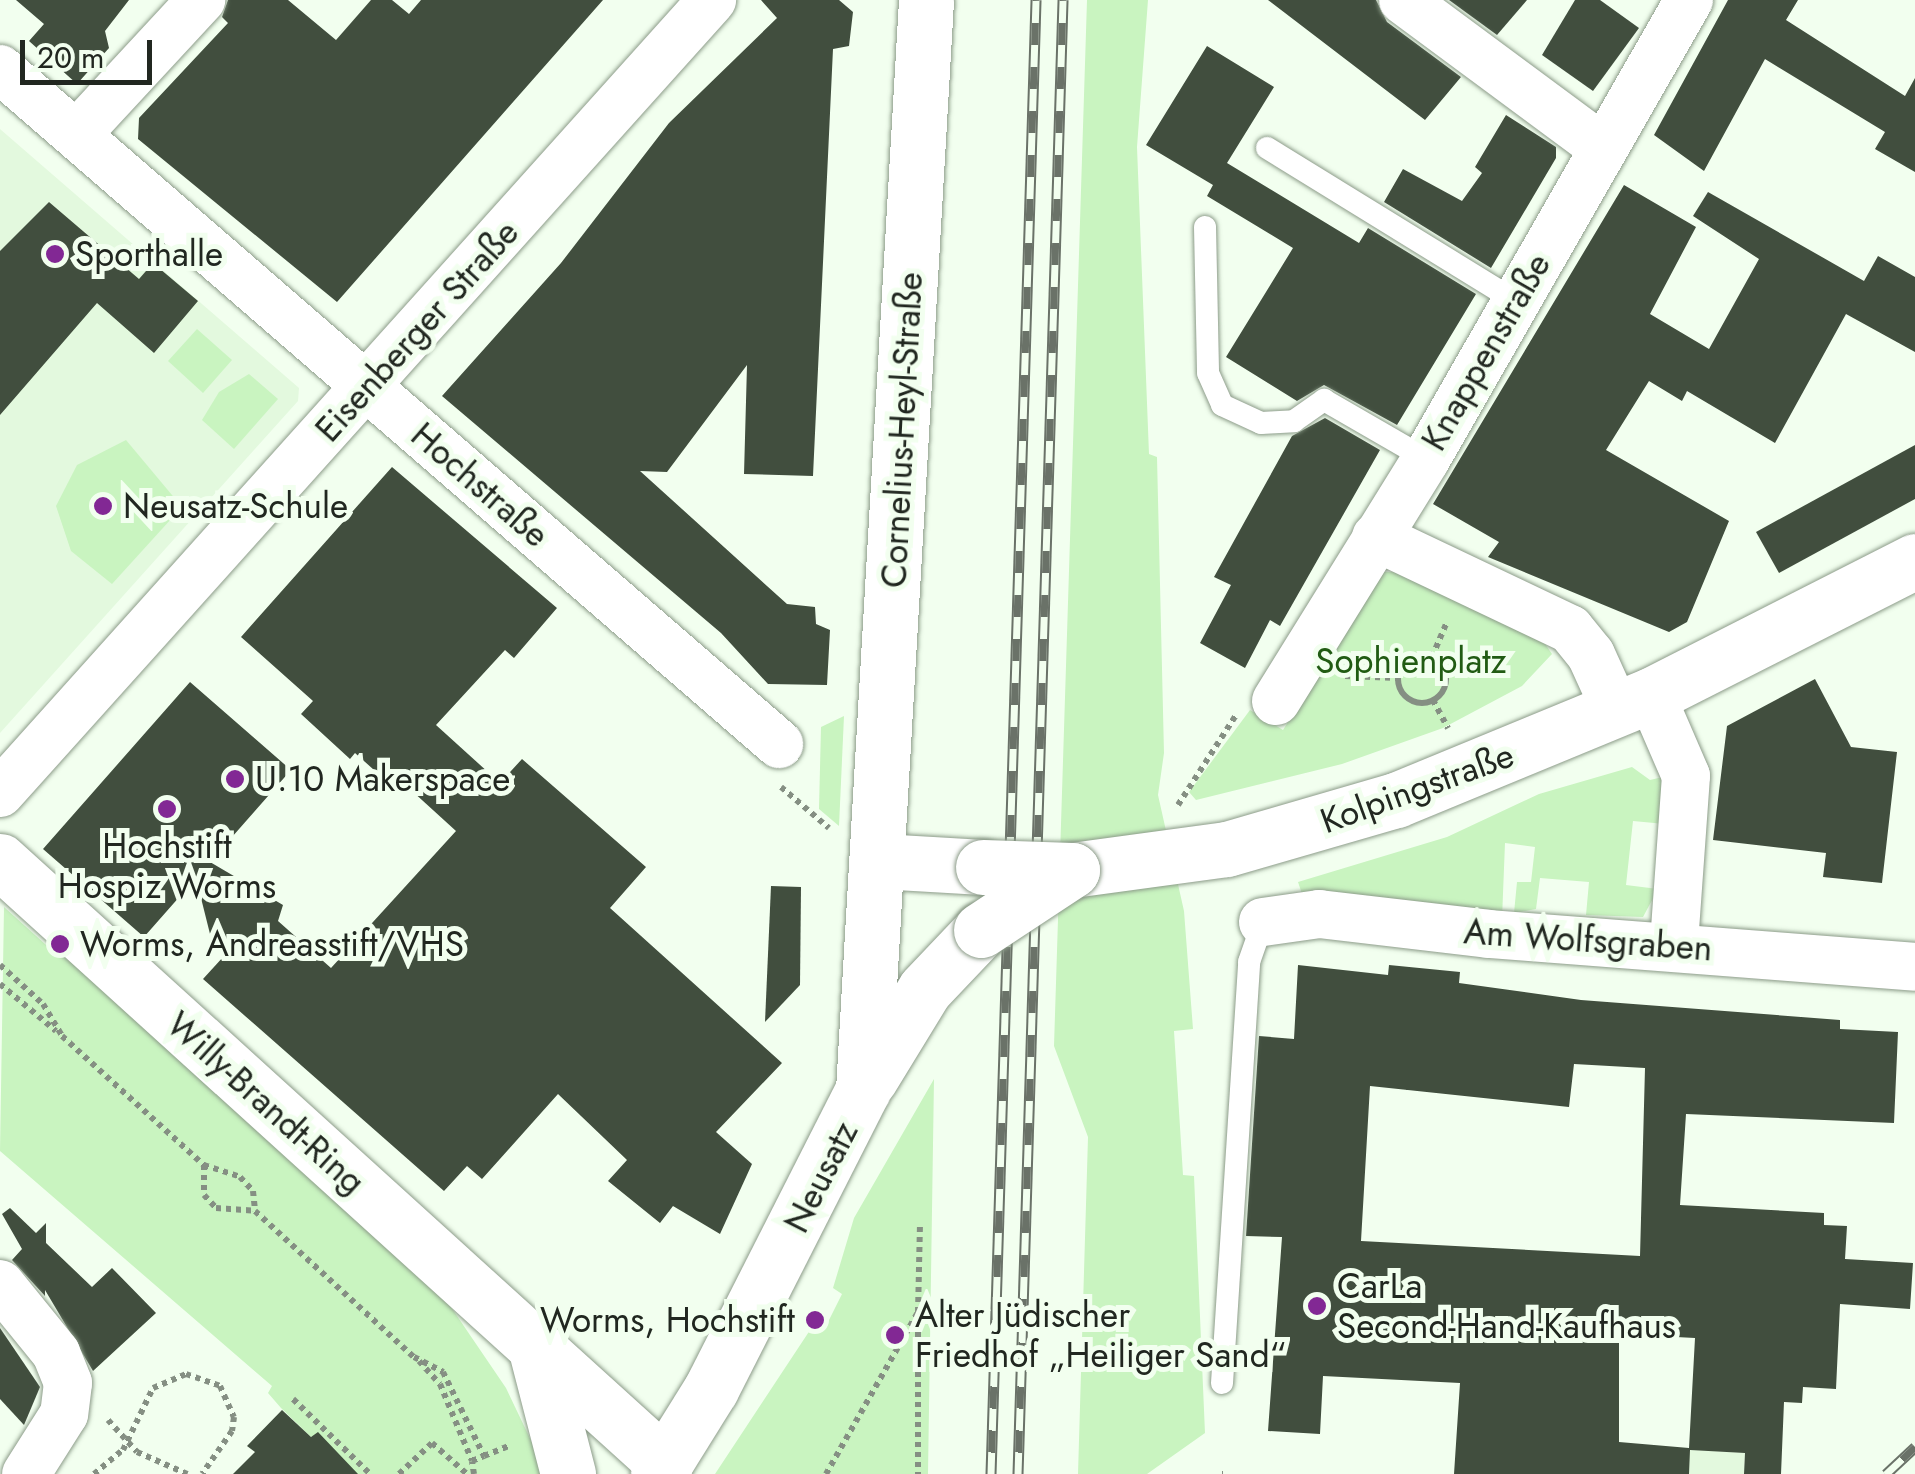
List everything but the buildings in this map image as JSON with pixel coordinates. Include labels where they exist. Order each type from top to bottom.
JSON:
[{"type":"street","points":[[77,134],[202,0]]},
{"type":"street","name":"Eisenberger Straße","points":[[0,793],[712,0]]},
{"type":"street","name":"Cornelius-Heyl-Straße","points":[[880,861],[926,0]]},
{"type":"street","points":[[1403,0],[1602,148]]},
{"type":"street","name":"Knappenstraße","points":[[1276,700],[1426,458],[1689,0]]},
{"type":"street","name":"Hochstraße","points":[[0,69],[779,744]]},
{"type":"street","points":[[1376,537],[1570,628],[1634,703],[1686,776],[1674,946]]},
{"type":"street","name":"Kolpingstraße","points":[[880,861],[1072,870],[1166,860],[1360,812],[1634,703],[1915,561]]},
{"type":"street","name":"Willy-Brandt-Ring","points":[[0,861],[534,1343],[662,1469]]},
{"type":"street","name":"Neusatz","points":[[662,1469],[863,1090],[880,861]]},
{"type":"street","points":[[863,1090],[925,989],[982,930],[1072,870]]},
{"type":"street","name":"Am Wolfsgraben","points":[[1263,922],[1319,914],[1489,934],[1915,967]]},
{"type":"street","points":[[0,1284],[56,1353],[68,1398],[46,1448],[26,1474]]},
{"type":"street","points":[[534,1343],[568,1474]]},
{"type":"lane","points":[[1268,148],[1516,301]]},
{"type":"lane","points":[[1205,227],[1208,372],[1222,405],[1261,424],[1294,421],[1324,400],[1426,458]]},
{"type":"lane","points":[[1222,1382],[1249,962],[1263,922]]},
{"type":"path","points":[[1414,656],[1431,656],[1443,667],[1446,683],[1434,700],[1414,701],[1401,690],[1398,674],[1414,656]]},
{"type":"path","points":[[1166,860],[1180,798],[1231,723],[1251,694],[1276,700]]},
{"type":"path","points":[[1434,700],[1451,734]]},
{"type":"path","points":[[779,744],[779,785],[880,861]]},
{"type":"path","points":[[0,965],[43,1004],[62,1036]]},
{"type":"path","points":[[0,984],[204,1165],[240,1178],[253,1191],[255,1212]]},
{"type":"path","points":[[204,1165],[204,1195],[216,1208],[255,1212],[440,1384],[472,1461],[470,1474]]},
{"type":"path","points":[[918,1474],[920,1222]]},
{"type":"path","points":[[826,1474],[918,1312]]},
{"type":"path","points":[[414,1357],[453,1383],[484,1456]]},
{"type":"path","points":[[94,1474],[127,1444],[153,1388],[171,1377],[205,1377],[230,1399],[234,1418],[232,1432],[202,1474]]},
{"type":"path","points":[[68,1398],[97,1408],[127,1444],[187,1474]]},
{"type":"path","points":[[294,1399],[370,1474]]},
{"type":"path","points":[[472,1461],[523,1440]]},
{"type":"path","points":[[400,1474],[432,1443],[470,1474]]},
{"type":"shaded area","name":"Neusatz-Schule","points":[[0,129],[299,388],[298,401],[0,733]]},
{"type":"shaded area","points":[[1666,1448],[1745,1453],[1744,1474],[1665,1474]]},
{"type":"green space","points":[[1087,0],[1148,0],[1137,147],[1149,454],[1157,457],[1164,753],[1158,795],[1184,911],[1193,1029],[1174,1031],[1183,1175],[1194,1176],[1205,1433],[1147,1474],[1078,1474],[1088,1137],[1054,1046]]},
{"type":"green space","points":[[197,329],[232,360],[203,393],[168,361]]},
{"type":"green space","points":[[249,374],[278,399],[234,449],[202,420],[219,392]]},
{"type":"green space","points":[[126,440],[182,507],[112,584],[71,551],[56,506],[77,465]]},
{"type":"green space","name":"Sophienplatz","points":[[1382,572],[1396,572],[1539,635],[1552,654],[1522,686],[1443,728],[1342,764],[1196,800],[1189,792],[1250,710],[1283,730]]},
{"type":"green space","points":[[844,716],[839,826],[819,809],[821,727]]},
{"type":"green space","points":[[1632,767],[1650,780],[1667,776],[1665,824],[1633,821],[1626,885],[1658,889],[1643,917],[1586,915],[1589,882],[1540,878],[1536,909],[1514,913],[1517,882],[1531,882],[1535,847],[1505,843],[1502,919],[1304,900],[1298,882],[1447,837],[1539,794]]},
{"type":"green space","points":[[4,907],[55,953],[61,947],[438,1288],[506,1388],[547,1474],[339,1474],[318,1433],[311,1437],[281,1408],[268,1393],[272,1386],[0,1151]]},
{"type":"green space","points":[[934,1079],[928,1474],[715,1474],[818,1318],[828,1322],[842,1294],[833,1288],[854,1218]]},
{"type":"railway","points":[[991,1474],[1036,0]]},
{"type":"railway","points":[[1018,1474],[1063,0]]},
{"type":"railway","points":[[1886,1474],[1915,1447]]},
{"type":"place","name":"Sporthalle","points":[[55,254]]},
{"type":"place","name":"Neusatz-Schule","points":[[103,506]]},
{"type":"place","name":"U.10 Makerspace","points":[[235,779]]},
{"type":"place","name":"Hochstift Hospiz Worms","points":[[167,809]]},
{"type":"place","name":"Worms, Andreasstift/VHS","points":[[60,944]]},
{"type":"place","name":"CarLa Second-Hand-Kaufhaus","points":[[1317,1306]]},
{"type":"place","name":"Worms, Hochstift","points":[[815,1320]]},
{"type":"place","name":"Alter Jüdischer Friedhof „Heiliger Sand“","points":[[895,1335]]}]
